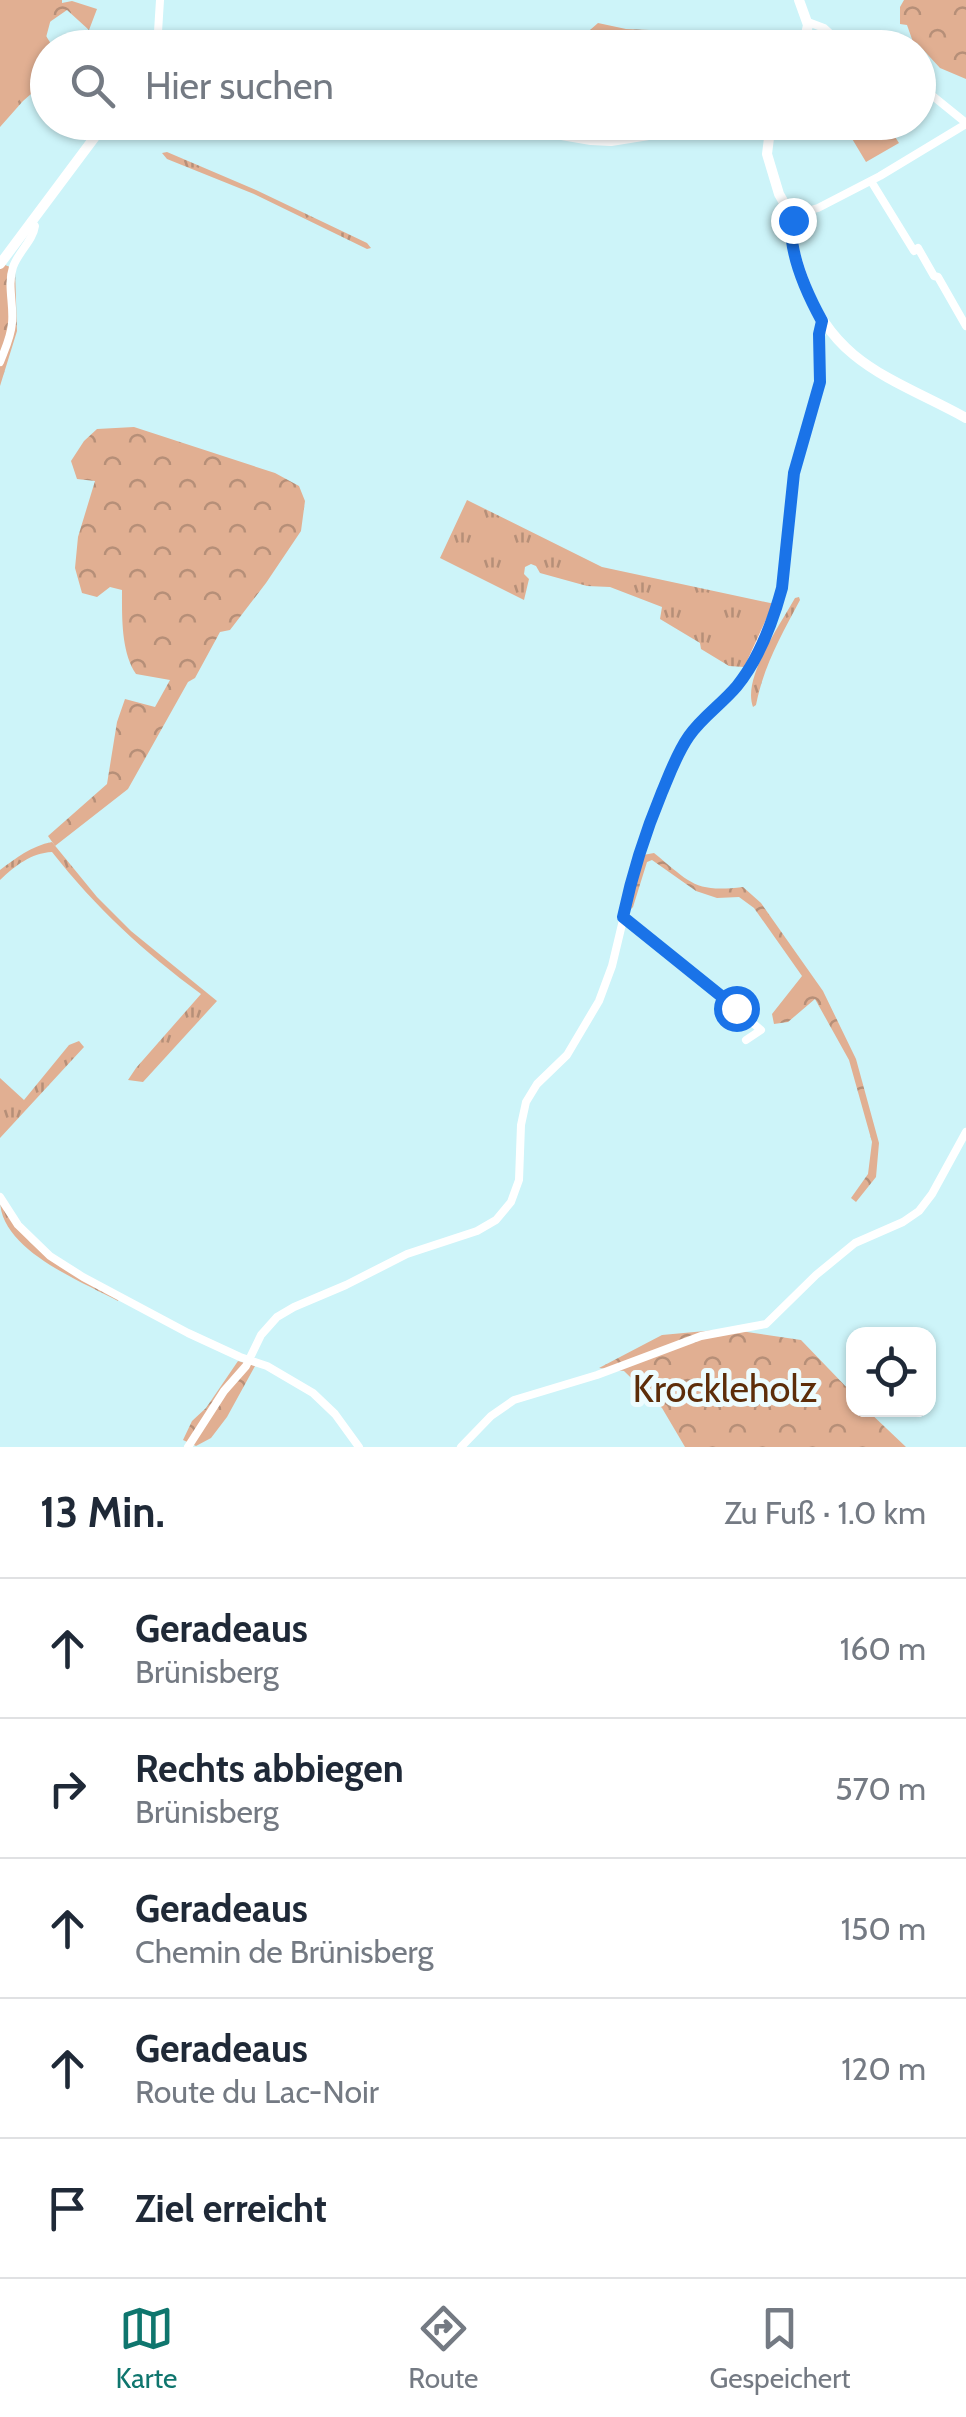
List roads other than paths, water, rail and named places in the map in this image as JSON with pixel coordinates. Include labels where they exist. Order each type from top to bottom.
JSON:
[{"type":"main road","points":[[799,0],[808,22],[806,30]]},
{"type":"main road","points":[[0,264],[92,140]]},
{"type":"main road","points":[[590,140],[617,140]]},
{"type":"main road","points":[[769,140],[767,154],[779,194],[792,214],[792,240],[822,321],[854,356],[966,418]]},
{"type":"street","points":[[158,30],[160,0]]},
{"type":"street","points":[[808,22],[826,30]]},
{"type":"street","points":[[792,214],[818,208],[966,124],[936,99]]},
{"type":"street","points":[[871,180],[914,251],[918,248],[938,277],[966,326]]},
{"type":"street","points":[[0,362],[10,338],[12,269],[35,232],[31,221]]},
{"type":"street","points":[[189,1446],[249,1360],[267,1327],[288,1310],[407,1254],[470,1235],[492,1222],[511,1202],[520,1170],[526,1102],[537,1084],[567,1056],[599,1001],[612,966],[646,828],[678,755],[698,725],[742,679],[777,605],[786,566],[789,507],[798,454],[820,382],[822,321]]},
{"type":"street","points":[[623,917],[761,1030],[746,1040]]},
{"type":"street","points":[[461,1447],[491,1416],[514,1400],[598,1376],[701,1336],[766,1324],[854,1243],[904,1222],[919,1211],[966,1132]]},
{"type":"street","points":[[0,1197],[31,1240],[69,1269],[188,1333],[267,1366],[324,1402],[359,1447]]},
{"type":"park label","name":"Krockleholz","points":[[725,1389]]}]
